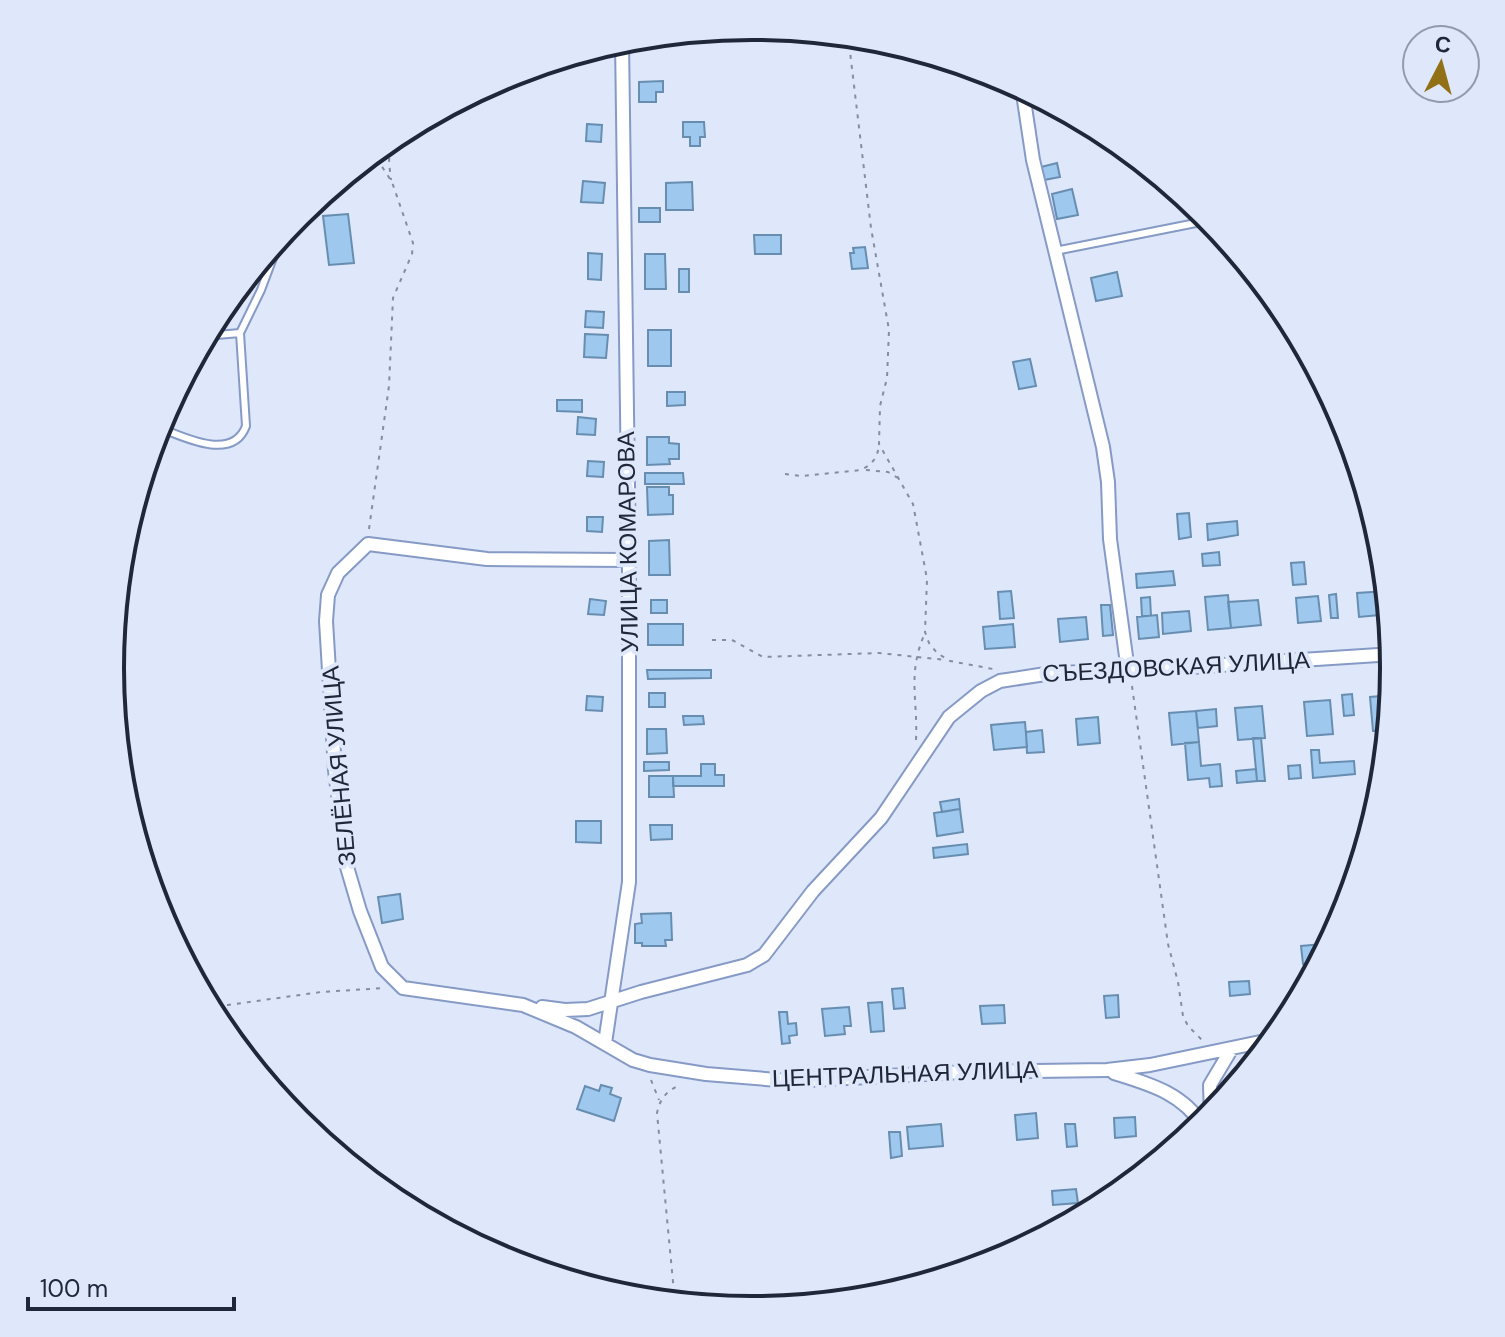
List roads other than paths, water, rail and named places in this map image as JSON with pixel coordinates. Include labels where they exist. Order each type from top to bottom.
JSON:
[{"type":"street","name":"УЛИЦА КОМАРОВА","points":[[605,1043],[629,882],[629,560],[622,54]]},
{"type":"street","points":[[1024,102],[1033,160],[1103,447],[1110,539],[1128,671]]},
{"type":"street","name":"ЗЕЛЁНАЯ УЛИЦА","points":[[403,988],[382,967],[347,867],[335,770],[326,621],[328,595],[338,573],[368,544],[487,559],[629,560]]},
{"type":"street","name":"СЪЕЗДОВСКАЯ УЛИЦА","points":[[523,1005],[588,1009],[747,965],[764,955],[813,891],[881,818],[949,717],[981,691],[1000,681],[1026,675],[1381,655]]},
{"type":"street","name":"ЦЕНТРАЛЬНАЯ УЛИЦА","points":[[403,988],[523,1005],[553,1016],[633,1060],[650,1065],[790,1081],[964,1072],[1107,1070],[1150,1065],[1257,1043]]},
{"type":"street","points":[[1210,1099],[1210,1085],[1232,1048]]},
{"type":"street","points":[[1107,1070],[1160,1088],[1177,1097],[1196,1114]]},
{"type":"lane","points":[[1055,251],[1196,223]]},
{"type":"lane","points":[[171,431],[212,445],[232,443],[242,436],[246,426],[240,333],[270,267]]},
{"type":"lane","points":[[220,335],[240,333]]}]
